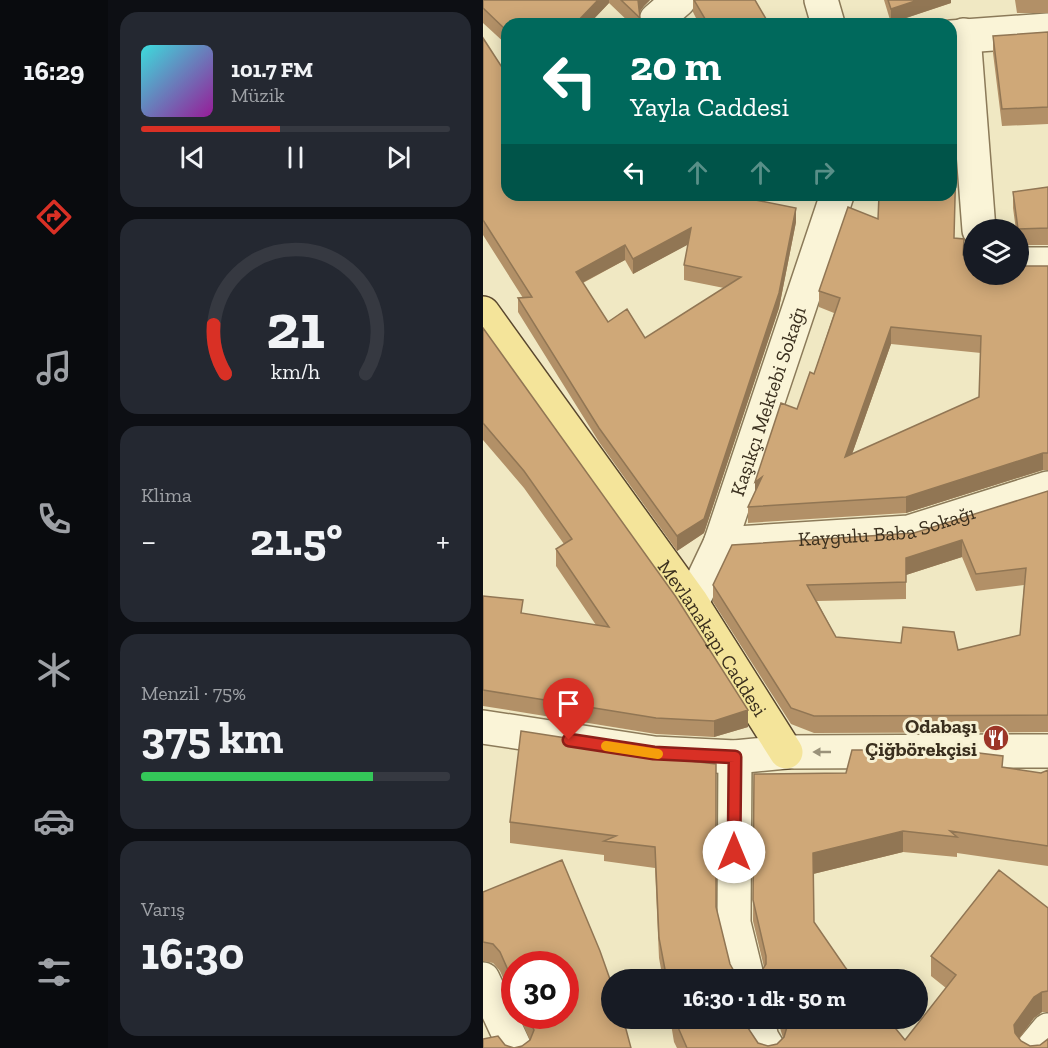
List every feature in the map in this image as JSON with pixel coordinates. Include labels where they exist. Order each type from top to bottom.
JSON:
[{"type":"main road","name":"Mevlanakapı Caddesi","points":[[483,313],[692,603],[786,752]]},
{"type":"street","points":[[821,0],[826,18]]},
{"type":"street","points":[[978,219],[957,36],[1048,30]]},
{"type":"street","name":"Kaşıkçı Mektebi Sokağı","points":[[692,603],[720,544],[835,201]]},
{"type":"street","points":[[1029,264],[1048,264]]},
{"type":"street","name":"Kaygulu Baba Sokağı","points":[[720,544],[909,532],[1048,488]]},
{"type":"street","points":[[483,727],[654,753],[735,757],[786,752],[1048,752]]},
{"type":"street","points":[[735,757],[734,923],[744,969]]},
{"type":"street","points":[[483,979],[492,1020],[515,1048]]},
{"type":"street","points":[[760,1029],[768,1048]]},
{"type":"street","points":[[1033,1048],[1048,1030]]},
{"type":"building","points":[[483,0],[598,0],[581,18],[501,18],[501,25],[483,8]]},
{"type":"building","points":[[621,0],[638,0],[640,18]]},
{"type":"building","points":[[694,0],[755,0],[766,18],[704,18]]},
{"type":"building","points":[[888,0],[918,0],[891,9]]},
{"type":"building","points":[[1048,32],[1048,107],[1002,109],[993,36]]},
{"type":"building","points":[[483,38],[501,66],[501,201],[760,201],[796,208],[779,293],[704,519],[677,536],[599,428],[518,298],[532,297],[483,220]],"holes":[[[691,228],[684,265],[741,277],[645,338],[627,309],[608,322],[576,272],[625,245],[633,259]]]},
{"type":"building","points":[[1048,187],[1048,228],[1029,229],[1029,219],[1017,219],[1013,192]]},
{"type":"building","points":[[879,201],[955,201],[954,238],[963,239],[963,285],[1029,285],[1029,266],[1048,266],[1048,453],[906,497],[748,507],[762,477],[755,482],[781,403],[797,409],[810,372],[814,374],[840,298],[819,291],[848,207],[878,219]],"holes":[[[891,327],[981,336],[979,397],[845,457]]]},
{"type":"building","points":[[483,328],[676,597],[748,710],[714,721],[656,718],[483,690],[483,596],[523,600],[521,613],[609,627],[556,549],[572,539],[524,471],[483,423]]},
{"type":"building","points":[[1048,491],[1048,715],[814,716],[791,708],[713,585],[732,545],[914,533]],"holes":[[[962,540],[976,574],[1026,568],[1020,635],[958,650],[954,632],[903,627],[901,643],[836,637],[807,585],[906,582],[906,558]]]},
{"type":"building","points":[[521,731],[618,746],[602,751],[716,764],[716,907],[733,969],[665,969],[659,938],[655,847],[604,841],[616,836],[510,822]]},
{"type":"building","points":[[852,750],[954,750],[1003,756],[1002,767],[1041,773],[1048,770],[1048,846],[950,831],[957,837],[903,831],[813,853],[814,922],[847,969],[763,969],[766,964],[766,956],[753,900],[754,774],[846,773]]},
{"type":"building","points":[[562,860],[606,969],[601,969],[601,1029],[626,1029],[631,1048],[514,1048],[530,1040],[534,1029],[579,1029],[579,951],[501,951],[501,954],[493,944],[483,942],[483,892]]},
{"type":"building","points":[[999,870],[1048,908],[1048,991],[1034,997],[1014,1025],[1015,1033],[1021,1041],[1030,1046],[1040,1045],[1048,1039],[1048,1048],[687,1048],[679,1029],[749,1029],[758,1043],[768,1046],[777,1044],[784,1037],[786,1029],[896,1029],[905,1040],[914,1029],[928,1029],[928,1011],[956,975],[931,956]]},
{"type":"building","points":[[498,1036],[505,1045],[514,1048],[483,1048],[483,1039]]},
{"type":"slow traffic","points":[[606,746],[658,754]]},
{"type":"place","name":"Odabaşı Çiğbörekçisi","points":[[996,738]]},
{"type":"route","points":[[569,740],[654,753],[735,757],[734,852]]}]
